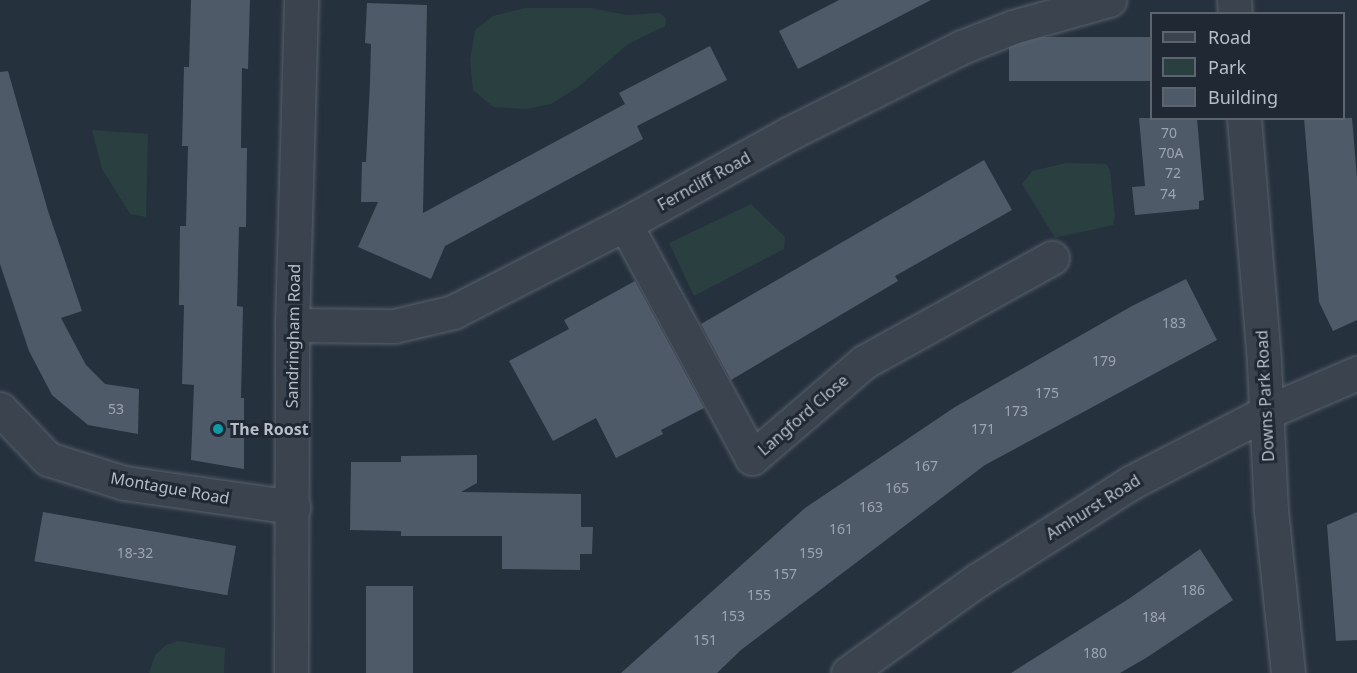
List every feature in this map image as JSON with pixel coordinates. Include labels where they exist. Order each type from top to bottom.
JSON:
[{"type":"street","name":"Sandringham Road","points":[[291,673],[292,325],[301,0]]},
{"type":"street","name":"Ferncliff Road","points":[[292,325],[394,326],[453,312],[625,224],[788,134],[962,47],[1013,27],[1109,0]]},
{"type":"street","name":"Downs Park Road","points":[[1244,120],[1267,412],[1271,511],[1288,673]]},
{"type":"street","name":"Langford Close","points":[[625,224],[752,458],[864,362],[1052,258]]},
{"type":"street","name":"Amhurst Road","points":[[848,673],[979,579],[1130,483],[1267,412],[1357,373]]},
{"type":"street","name":"Montague Road","points":[[0,409],[48,459],[124,483],[292,507]]},
{"type":"green space","points":[[525,8],[590,8],[627,15],[660,13],[666,18],[665,26],[628,44],[577,88],[551,104],[526,109],[493,107],[473,90],[470,60],[475,30],[493,16]]},
{"type":"green space","points":[[92,130],[148,134],[146,217],[130,214],[102,169]]},
{"type":"green space","points":[[1066,163],[1106,164],[1110,170],[1115,216],[1113,225],[1055,238],[1022,184],[1032,171]]},
{"type":"green space","points":[[751,204],[785,237],[784,249],[694,296],[669,243]]},
{"type":"green space","points":[[178,641],[225,648],[224,673],[149,673],[155,655],[166,645]]},
{"type":"building","points":[[191,0],[250,0],[248,69],[242,68],[241,148],[247,148],[246,227],[239,227],[237,306],[243,307],[241,398],[244,398],[244,469],[191,460],[194,385],[182,384],[184,305],[179,305],[180,226],[186,226],[188,146],[182,146],[184,67],[189,67]]},
{"type":"building","points":[[839,0],[931,0],[798,69],[779,31]]},
{"type":"building","points":[[367,3],[427,5],[423,213],[625,104],[619,93],[710,46],[727,80],[637,126],[643,139],[445,246],[431,279],[358,247],[378,202],[361,202],[362,162],[366,162],[370,83],[371,44],[365,43]]},
{"type":"building","points":[[1009,37],[1150,37],[1150,81],[1009,81]]},
{"type":"building","points":[[8,71],[48,211],[82,311],[61,318],[86,365],[105,384],[139,389],[138,434],[88,425],[52,395],[29,351],[0,264],[0,72]]},
{"type":"building","points":[[1139,118],[1197,120],[1204,200],[1199,201],[1199,209],[1135,215],[1132,187],[1145,186]]},
{"type":"building","points":[[1352,118],[1357,178],[1357,320],[1333,331],[1319,302],[1304,120]]},
{"type":"building","points":[[984,160],[1012,210],[895,276],[898,281],[731,380],[701,324]]},
{"type":"building","points":[[1186,279],[1217,340],[985,465],[741,650],[717,673],[621,673],[805,508],[955,407],[1132,306]]},
{"type":"building","points":[[635,281],[704,408],[661,430],[663,434],[616,458],[596,418],[553,441],[509,361],[569,329],[564,320]]},
{"type":"building","points":[[477,455],[477,483],[461,492],[581,494],[581,527],[593,527],[592,554],[580,554],[580,570],[502,569],[502,536],[401,536],[401,531],[350,530],[351,462],[401,462],[401,456]]},
{"type":"building","points":[[43,512],[236,546],[227,595],[34,561]]},
{"type":"building","points":[[1357,512],[1357,640],[1336,641],[1327,525]]},
{"type":"building","points":[[1200,549],[1233,600],[1146,658],[1120,673],[1011,673],[1130,598]]},
{"type":"building","points":[[366,586],[413,586],[413,673],[366,673]]},
{"type":"place","name":"The Roost","points":[[218,429]]}]
